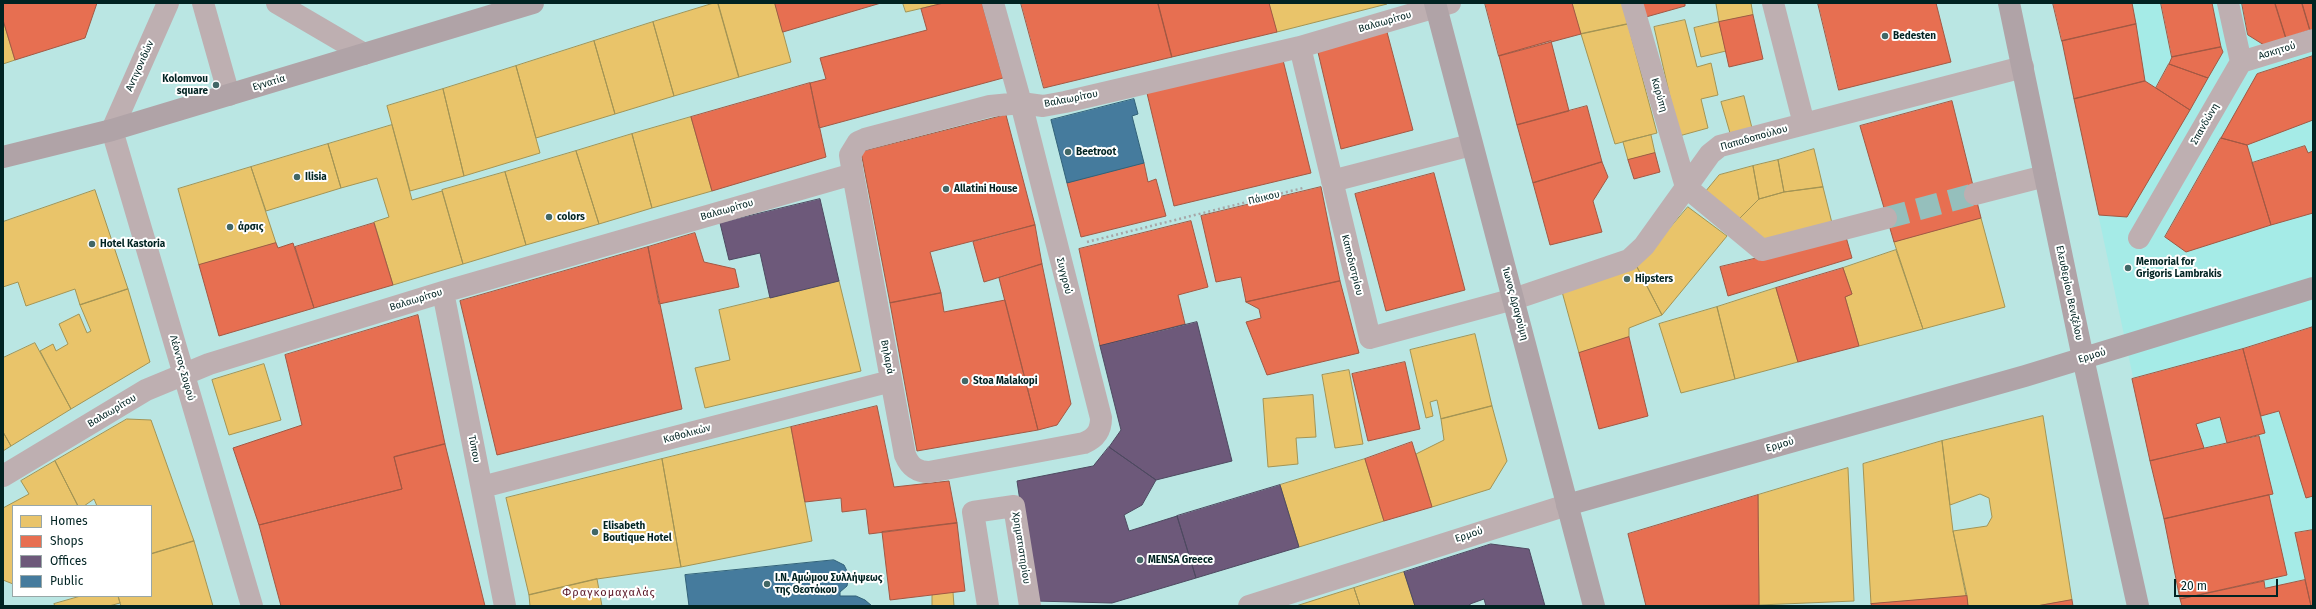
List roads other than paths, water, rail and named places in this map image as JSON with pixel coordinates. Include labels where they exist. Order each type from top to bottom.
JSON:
[{"type":"main road","name":"Εγνατία","points":[[3,157],[112,130],[534,3]]},
{"type":"main road","name":"Ελευθερίου Βενιζέλου","points":[[2009,3],[2083,358],[2138,606]]},
{"type":"main road","name":"Ίωνος Δραγούμη","points":[[1440,4],[1471,145],[1514,299],[1566,505],[1594,606]]},
{"type":"main road","name":"Ερμού","points":[[1566,505],[2083,358],[2313,288]]},
{"type":"street","name":"Αντιγονιδών","points":[[112,130],[168,3]]},
{"type":"street","points":[[204,3],[229,95]]},
{"type":"street","points":[[277,3],[364,54]]},
{"type":"street","name":"Συγγρού","points":[[983,462],[1084,443],[1092,439],[1101,426],[1101,418],[1021,103],[993,3]]},
{"type":"street","name":"Καρύπη","points":[[1632,3],[1686,188]]},
{"type":"street","points":[[1773,3],[1804,124]]},
{"type":"street","points":[[2228,3],[2241,62]]},
{"type":"street","name":"Βαλαωρίτου","points":[[3,476],[146,390],[209,364],[443,292],[853,174],[850,155],[858,142],[865,139],[990,106],[1021,103],[1043,106],[1065,102],[1300,47],[1440,4]]},
{"type":"street","name":"Ασκητού","points":[[2241,62],[2313,40]]},
{"type":"street","name":"Καποδιστρίου","points":[[1300,47],[1370,338],[1514,299]]},
{"type":"street","name":"Σπανδώνη","points":[[2139,238],[2241,62]]},
{"type":"street","name":"Παπαδοπούλου","points":[[1514,299],[1629,260],[1644,246],[1710,154],[1720,146],[2023,67]]},
{"type":"street","name":"Λέοντος Σοφού","points":[[112,130],[252,606]]},
{"type":"street","points":[[1332,181],[1471,145]]},
{"type":"street","name":"Βηλαρά","points":[[853,174],[905,455],[914,469],[921,472],[930,472],[983,462]]},
{"type":"street","points":[[1975,194],[2045,176]]},
{"type":"street","points":[[1686,188],[1762,250],[1886,218]]},
{"type":"street","name":"Τύπου","points":[[443,292],[505,606]]},
{"type":"street","name":"Καθολικών","points":[[482,487],[891,381]]},
{"type":"street","name":"Ερμού","points":[[1249,606],[1566,505]]},
{"type":"street","name":"Χρηματιστηρίου","points":[[988,606],[973,512],[1014,506],[1030,606]]},
{"type":"tunnel","points":[[1886,218],[1975,194]]},
{"type":"place","name":"Bedesten","points":[[1885,36]]},
{"type":"place","name":"Kolomvou square","points":[[216,85]]},
{"type":"place","name":"Beetroot","points":[[1068,152]]},
{"type":"place","name":"Ilisia","points":[[297,177]]},
{"type":"place","name":"Allatini House","points":[[946,189]]},
{"type":"place","name":"colors","points":[[549,217]]},
{"type":"place","name":"άρσις","points":[[230,227]]},
{"type":"place","name":"Hotel Kastoria","points":[[92,244]]},
{"type":"place","name":"Memorial for Grigoris Lambrakis","points":[[2128,268]]},
{"type":"place","name":"Hipsters","points":[[1627,279]]},
{"type":"place","name":"Stoa Malakopi","points":[[965,381]]},
{"type":"place","name":"Elisabeth Boutique Hotel","points":[[595,532]]},
{"type":"place","name":"MENSA Greece","points":[[1140,560]]},
{"type":"place","name":"I.N. Αμώμου Συλλήψεως της Θεοτόκου","points":[[767,584]]},
{"type":"district","name":"Φραγκομαχαλάς","points":[[609,593]]}]
